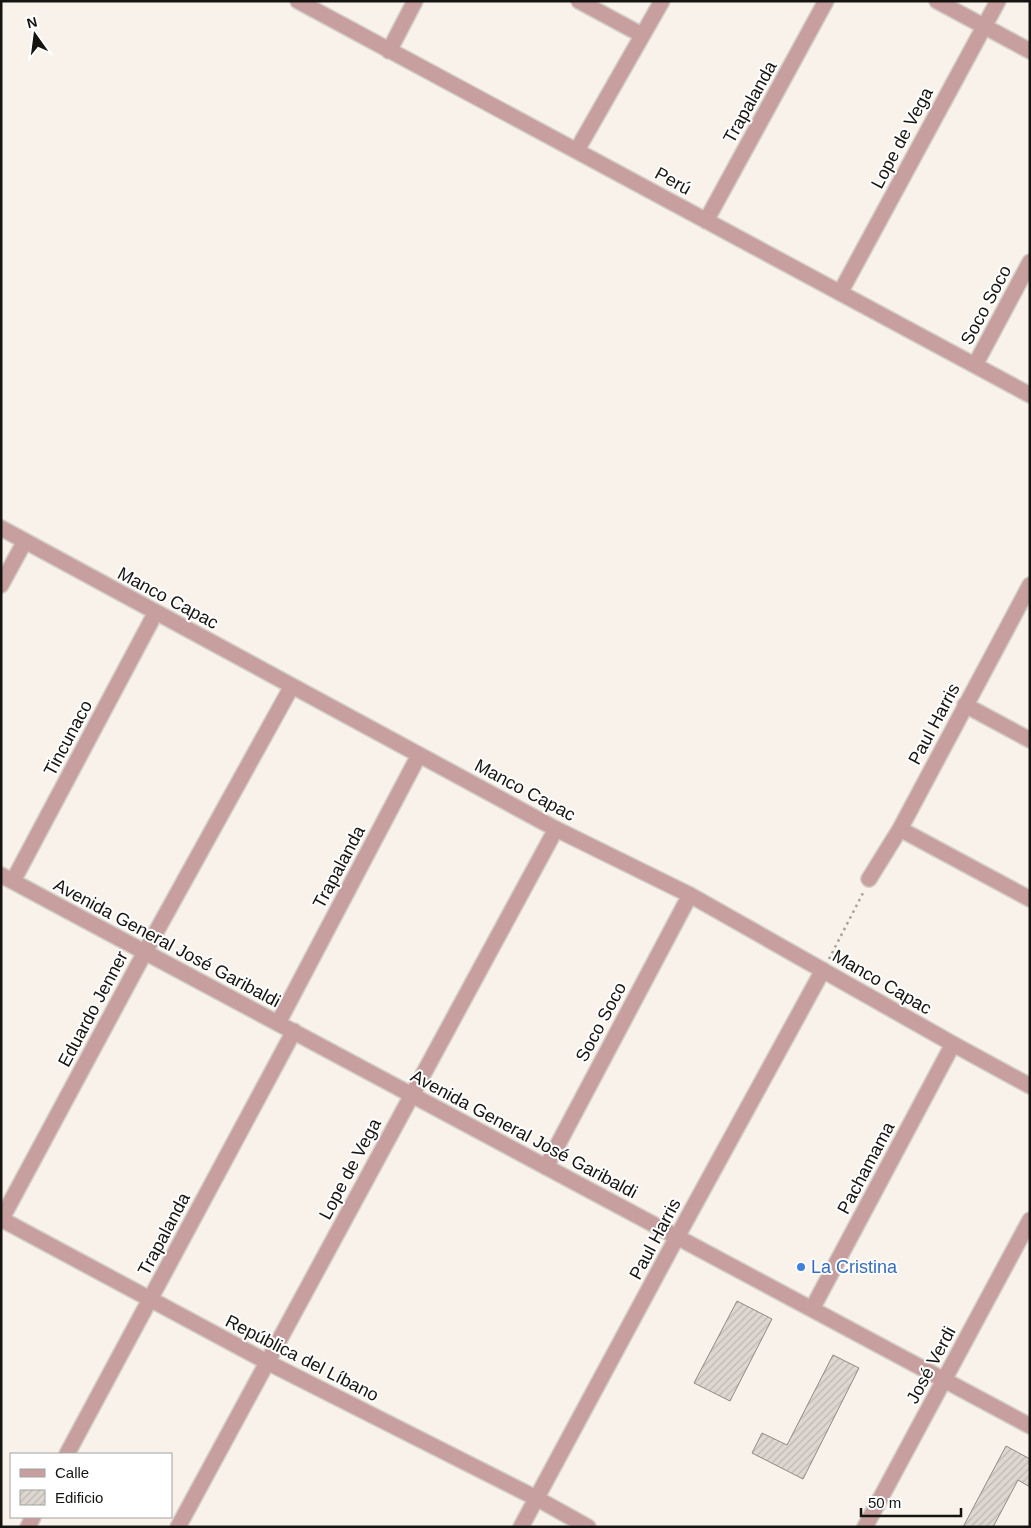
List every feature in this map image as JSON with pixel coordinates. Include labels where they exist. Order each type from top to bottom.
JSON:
[{"type":"street","name":"Perú","points":[[298,1],[1030,395]]},
{"type":"street","points":[[389,51],[415,1]]},
{"type":"street","points":[[579,1],[642,35]]},
{"type":"street","points":[[576,150],[662,1]]},
{"type":"street","name":"Trapalanda","points":[[706,221],[826,1]]},
{"type":"street","points":[[937,1],[1030,51]]},
{"type":"street","name":"Lope de Vega","points":[[840,293],[998,1]]},
{"type":"street","name":"Soco Soco","points":[[975,365],[1030,262]]},
{"type":"street","name":"Manco Capac","points":[[1,528],[556,829],[690,895],[1030,1086]]},
{"type":"street","points":[[1,585],[25,541]]},
{"type":"street","name":"Paul Harris","points":[[869,880],[900,829],[1030,585]]},
{"type":"street","name":"Tincunaco","points":[[7,878],[156,612]]},
{"type":"street","name":"Eduardo Jenner","points":[[1,1220],[145,952],[292,686]]},
{"type":"street","points":[[965,705],[1030,740]]},
{"type":"street","name":"Trapalanda","points":[[278,1023],[419,755]]},
{"type":"street","name":"Lope de Vega","points":[[178,1527],[556,829]]},
{"type":"street","points":[[900,829],[1030,899]]},
{"type":"street","name":"Avenida General José Garibaldi","points":[[7,878],[1030,1426]]},
{"type":"street","name":"Soco Soco","points":[[546,1167],[690,895]]},
{"type":"street","name":"Paul Harris","points":[[521,1527],[823,970]]},
{"type":"street","name":"Trapalanda","points":[[68,1453],[294,1031]]},
{"type":"street","name":"Pachamama","points":[[812,1309],[953,1044]]},
{"type":"street","name":"República del Líbano","points":[[1,1220],[267,1362],[536,1498],[588,1527]]},
{"type":"street","name":"José Verdi","points":[[865,1527],[1030,1220]]},
{"type":"path","points":[[823,970],[869,880]]},
{"type":"building","points":[[737,1301],[772,1319],[730,1401],[694,1383]]},
{"type":"building","points":[[833,1355],[859,1368],[803,1479],[752,1453],[762,1433],[787,1445]]},
{"type":"building","points":[[1006,1446],[1030,1459],[1030,1487],[1018,1480],[993,1527],[963,1527]]},
{"type":"place","name":"La Cristina","points":[[801,1267]]}]
